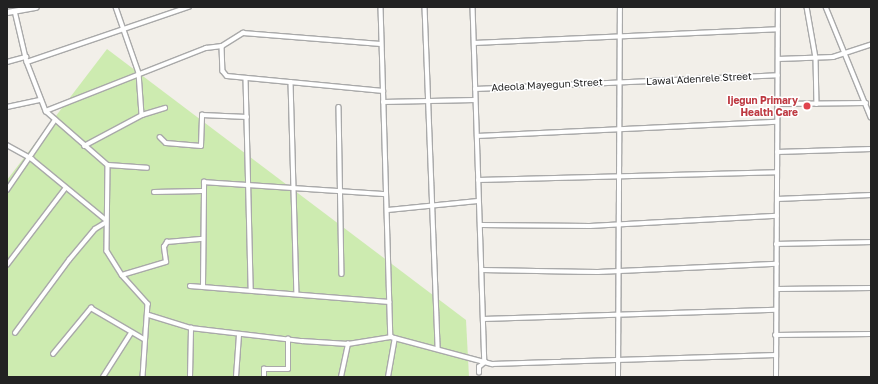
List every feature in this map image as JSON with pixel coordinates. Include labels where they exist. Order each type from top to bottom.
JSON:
[{"type":"street","points":[[7,12],[36,7]]},
{"type":"street","points":[[116,7],[126,28],[139,73],[142,115]]},
{"type":"street","points":[[27,62],[65,52],[126,28],[188,7]]},
{"type":"street","points":[[381,7],[385,194],[388,210],[391,338]]},
{"type":"street","points":[[425,7],[430,206],[438,349]]},
{"type":"street","points":[[473,7],[478,201],[481,225],[485,362]]},
{"type":"street","points":[[618,377],[620,270],[620,7]]},
{"type":"street","points":[[776,377],[775,335],[777,289],[778,7]]},
{"type":"street","points":[[807,7],[816,58],[817,104]]},
{"type":"street","points":[[826,7],[843,56],[866,103],[871,117]]},
{"type":"street","points":[[15,11],[27,62],[39,100],[46,111],[84,146],[108,165],[147,168]]},
{"type":"street","points":[[474,43],[778,28]]},
{"type":"street","points":[[46,111],[139,73],[206,48],[222,46],[232,38],[250,33],[381,44]]},
{"type":"street","points":[[778,59],[843,56],[871,45]]},
{"type":"street","points":[[222,46],[225,74],[246,78],[383,91]]},
{"type":"street","points":[[7,62],[26,57]]},
{"type":"street","name":"Lawal Adenrele Street","points":[[620,81],[778,75]]},
{"type":"street","points":[[246,78],[247,184],[251,290]]},
{"type":"street","name":"Adeola Mayegun Street","points":[[475,89],[620,81]]},
{"type":"street","points":[[291,82],[297,294]]},
{"type":"street","points":[[7,107],[39,100]]},
{"type":"street","points":[[383,102],[475,100]]},
{"type":"street","points":[[778,104],[866,103]]},
{"type":"street","points":[[339,107],[342,274]]},
{"type":"street","points":[[84,146],[142,115],[165,108]]},
{"type":"street","points":[[160,137],[166,143],[202,146],[202,115],[247,117]]},
{"type":"street","points":[[7,190],[32,159],[55,120]]},
{"type":"street","points":[[477,136],[620,131],[777,122]]},
{"type":"street","points":[[7,145],[32,159],[65,189],[105,221]]},
{"type":"street","points":[[777,152],[871,149]]},
{"type":"street","points":[[108,165],[105,221],[107,251],[122,275],[147,299],[150,315],[144,339],[143,377]]},
{"type":"street","points":[[478,180],[777,172]]},
{"type":"street","points":[[203,286],[202,191],[204,182],[247,184],[341,193],[385,194]]},
{"type":"street","points":[[7,265],[65,189]]},
{"type":"street","points":[[154,192],[202,191]]},
{"type":"street","points":[[777,199],[871,195]]},
{"type":"street","points":[[388,210],[478,201]]},
{"type":"street","points":[[481,225],[620,224],[777,216]]},
{"type":"street","points":[[15,333],[69,260],[95,229],[105,221]]},
{"type":"street","points":[[122,275],[166,262],[164,247],[171,240],[203,239]]},
{"type":"street","points":[[776,244],[871,242]]},
{"type":"street","points":[[482,270],[598,272],[777,264]]},
{"type":"street","points":[[190,286],[389,302]]},
{"type":"street","points":[[777,289],[871,288]]},
{"type":"street","points":[[53,354],[91,308],[100,310],[131,333],[144,339]]},
{"type":"street","points":[[483,319],[550,315],[559,319],[776,310]]},
{"type":"street","points":[[150,315],[191,328],[239,335],[348,344],[391,338],[485,362],[618,363],[776,355]]},
{"type":"street","points":[[190,377],[191,328]]},
{"type":"street","points":[[103,377],[131,333]]},
{"type":"street","points":[[775,335],[871,334]]},
{"type":"street","points":[[236,377],[239,335]]},
{"type":"street","points":[[264,377],[264,370],[288,369],[288,338]]},
{"type":"street","points":[[389,376],[395,339]]},
{"type":"street","points":[[341,377],[348,344]]},
{"type":"street","points":[[479,373],[479,367],[485,362]]},
{"type":"green space","points":[[107,49],[466,320],[469,377],[7,377],[7,180]]},
{"type":"place","name":"Ijegun Primary Health Care","points":[[807,106]]}]
